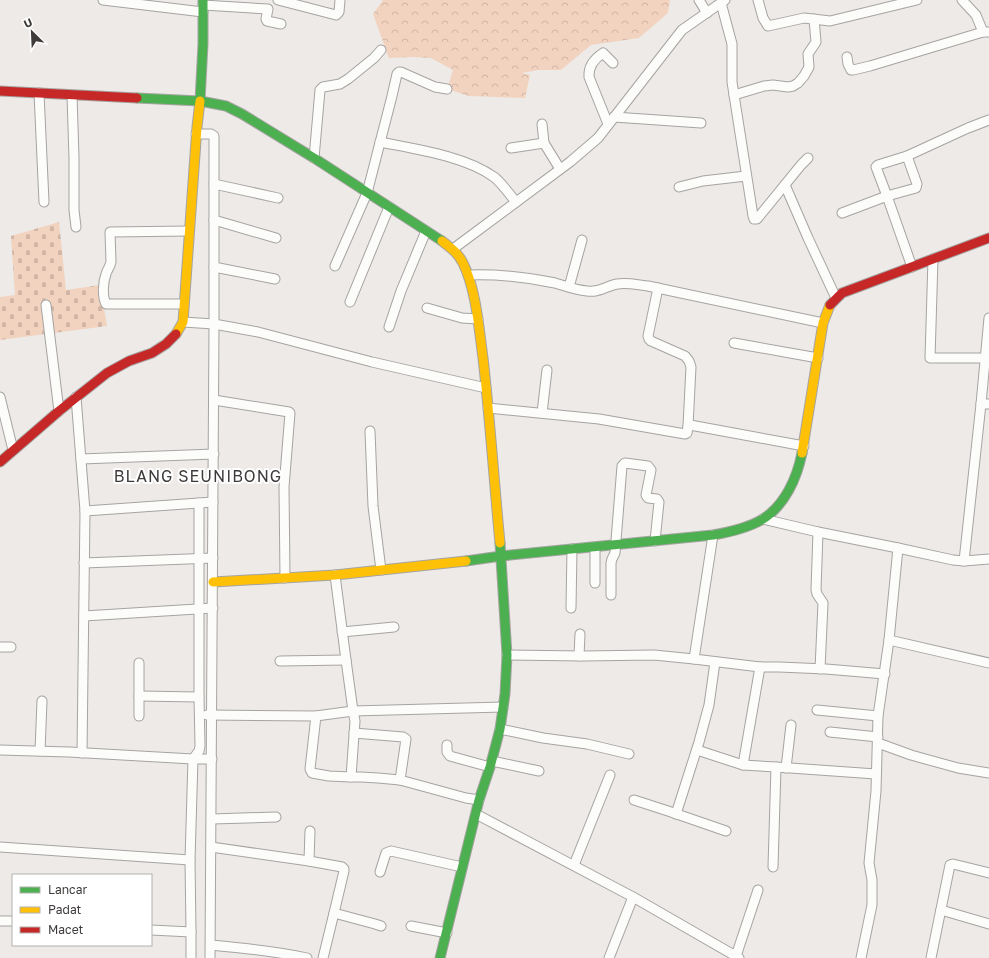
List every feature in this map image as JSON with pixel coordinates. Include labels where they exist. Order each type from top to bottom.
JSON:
[{"type":"main road","points":[[0,462],[59,411],[107,373],[129,361],[152,353],[166,344],[176,334],[183,322],[196,131],[200,101],[203,6]]},
{"type":"main road","points":[[0,91],[200,101],[226,106],[242,114],[314,158],[426,231],[453,249],[459,255],[464,264],[472,284],[478,319],[486,388],[501,556],[507,654],[505,694],[500,729],[491,764],[479,800],[440,958]]},
{"type":"main road","points":[[213,582],[335,575],[501,556],[713,536],[741,528],[763,519],[777,506],[792,486],[800,465],[823,323],[829,306],[836,298],[846,292],[989,238]]},
{"type":"street","points":[[103,0],[268,9]]},
{"type":"street","points":[[272,0],[266,19],[267,21],[281,24]]},
{"type":"street","points":[[278,0],[336,15],[339,12],[340,0]]},
{"type":"street","points":[[700,0],[707,13]]},
{"type":"street","points":[[758,0],[763,18],[768,26],[804,18],[830,21],[917,0]]},
{"type":"street","points":[[847,57],[849,67],[853,70],[986,32],[976,15],[962,0]]},
{"type":"street","points":[[453,249],[570,162],[598,138],[682,30],[723,2],[732,44],[732,82],[754,219],[757,219],[808,158]]},
{"type":"street","points":[[734,94],[764,86],[773,85],[788,87],[793,86],[798,82],[804,76],[809,67],[808,54],[816,42],[814,19]]},
{"type":"street","points":[[314,158],[320,90],[323,87],[340,84],[348,79],[374,58],[381,50]]},
{"type":"street","points":[[608,124],[589,77],[589,72],[593,61],[603,54],[613,63]]},
{"type":"street","points":[[335,266],[367,193],[398,72],[435,87],[447,89]]},
{"type":"street","points":[[39,93],[44,202]]},
{"type":"street","points":[[72,95],[74,210],[76,227]]},
{"type":"street","points":[[614,117],[701,123]]},
{"type":"street","points":[[912,267],[888,196],[876,167],[878,165],[907,156],[989,120]]},
{"type":"street","points":[[542,124],[544,143],[560,169]]},
{"type":"street","points":[[196,131],[212,134],[214,136],[214,454],[210,958]]},
{"type":"street","points":[[380,142],[448,157],[476,167],[495,177],[516,202]]},
{"type":"street","points":[[511,148],[544,143]]},
{"type":"street","points":[[842,212],[888,196],[914,189],[917,186],[907,156]]},
{"type":"street","points":[[679,187],[703,181],[746,176]]},
{"type":"street","points":[[214,184],[278,198]]},
{"type":"street","points":[[785,185],[836,298]]},
{"type":"street","points":[[350,302],[389,208]]},
{"type":"street","points":[[214,220],[276,238]]},
{"type":"street","points":[[184,304],[106,304],[104,300],[104,285],[105,275],[111,262],[110,232],[189,231]]},
{"type":"street","points":[[389,327],[401,291],[426,231]]},
{"type":"street","points":[[569,287],[582,240]]},
{"type":"street","points":[[933,259],[930,358],[986,358]]},
{"type":"street","points":[[214,267],[275,279]]},
{"type":"street","points":[[469,275],[516,276],[587,292],[618,283],[648,286],[823,323]]},
{"type":"street","points":[[488,408],[599,419],[685,434],[687,433],[691,367],[689,361],[685,356],[651,341],[648,336],[658,288]]},
{"type":"street","points":[[46,305],[59,411]]},
{"type":"street","points":[[427,308],[462,318],[478,319]]},
{"type":"street","points":[[964,561],[985,404],[989,318]]},
{"type":"street","points":[[183,322],[214,324],[258,332],[372,362],[486,388]]},
{"type":"street","points":[[734,343],[818,358]]},
{"type":"street","points":[[542,413],[547,370]]},
{"type":"street","points":[[0,397],[13,450]]},
{"type":"street","points":[[76,398],[85,511],[82,753]]},
{"type":"street","points":[[214,400],[290,413],[284,487],[285,578]]},
{"type":"street","points":[[688,426],[690,425],[804,446]]},
{"type":"street","points":[[370,431],[373,506],[381,570]]},
{"type":"street","points":[[81,459],[214,454]]},
{"type":"street","points":[[611,595],[611,563],[615,553],[622,466],[625,463],[648,466],[651,470],[646,495],[648,498],[657,499],[659,502],[655,542]]},
{"type":"street","points":[[85,511],[213,502]]},
{"type":"street","points":[[191,958],[190,860],[193,759],[199,751],[200,746],[199,503]]},
{"type":"street","points":[[763,519],[953,560],[964,561],[989,559]]},
{"type":"street","points":[[818,532],[816,590],[823,603],[820,669]]},
{"type":"street","points":[[694,659],[713,536]]},
{"type":"street","points":[[595,547],[595,583]]},
{"type":"street","points":[[861,958],[872,905],[872,880],[869,863],[876,791],[878,716],[885,674],[898,548]]},
{"type":"street","points":[[571,608],[572,549]]},
{"type":"street","points":[[84,563],[213,558]]},
{"type":"street","points":[[335,575],[355,721],[351,778]]},
{"type":"street","points":[[84,616],[213,608]]},
{"type":"street","points":[[342,632],[394,627]]},
{"type":"street","points":[[579,656],[580,634]]},
{"type":"street","points":[[889,640],[989,664]]},
{"type":"street","points":[[0,647],[11,647]]},
{"type":"street","points":[[507,654],[579,656],[654,655],[760,668],[785,667],[885,674]]},
{"type":"street","points":[[280,661],[346,660]]},
{"type":"street","points":[[676,814],[709,705],[715,662]]},
{"type":"street","points":[[139,663],[139,716]]},
{"type":"street","points":[[743,765],[760,668]]},
{"type":"street","points":[[139,696],[199,697]]},
{"type":"street","points":[[40,751],[42,702]]},
{"type":"street","points":[[199,714],[316,716],[353,711],[503,707]]},
{"type":"street","points":[[817,710],[878,716]]},
{"type":"street","points":[[316,716],[312,773],[351,778],[361,777],[400,780],[466,798],[479,800]]},
{"type":"street","points":[[786,768],[791,726]]},
{"type":"street","points":[[500,729],[543,738],[587,744],[629,754]]},
{"type":"street","points":[[830,732],[878,740],[911,755],[958,768],[989,773]]},
{"type":"street","points":[[354,733],[403,737],[406,739],[400,780]]},
{"type":"street","points":[[447,745],[450,756],[539,771]]},
{"type":"street","points":[[0,750],[212,760]]},
{"type":"street","points":[[696,750],[743,765],[876,774]]},
{"type":"street","points":[[773,867],[776,767]]},
{"type":"street","points":[[574,866],[610,775]]},
{"type":"street","points":[[634,800],[726,830]]},
{"type":"street","points":[[476,814],[633,896],[738,957],[758,890]]},
{"type":"street","points":[[212,819],[276,817]]},
{"type":"street","points":[[309,861],[310,831]]},
{"type":"street","points":[[0,847],[190,860]]},
{"type":"street","points":[[211,847],[340,866],[344,869],[323,958]]},
{"type":"street","points":[[380,872],[386,853],[391,851],[462,867]]},
{"type":"street","points":[[932,958],[950,865],[953,864],[989,873]]},
{"type":"street","points":[[609,958],[633,896]]},
{"type":"street","points":[[941,910],[989,924]]},
{"type":"street","points":[[334,913],[381,926]]},
{"type":"street","points":[[0,921],[12,921]]},
{"type":"street","points":[[411,926],[447,933]]},
{"type":"street","points":[[152,930],[191,932]]},
{"type":"street","points":[[211,945],[272,952],[307,958]]},
{"type":"green space","points":[[383,0],[670,0],[668,13],[639,38],[591,45],[561,70],[539,70],[522,73],[530,75],[525,98],[469,96],[447,89],[453,70],[431,58],[389,58],[373,14]]},
{"type":"green space","points":[[59,222],[66,290],[100,285],[107,326],[0,340],[0,297],[15,295],[11,236]]},
{"type":"traffic: fast","points":[[200,101],[203,44],[203,0]]},
{"type":"traffic: fast","points":[[137,98],[200,101],[226,106],[242,114],[314,158],[442,241]]},
{"type":"traffic: fast","points":[[466,561],[501,556],[713,535],[745,527],[763,519],[784,499],[797,472],[802,453]]},
{"type":"traffic: fast","points":[[440,958],[479,800],[500,729],[505,694],[507,655],[500,543]]},
{"type":"traffic: slow","points":[[176,334],[183,322],[200,101]]},
{"type":"traffic: slow","points":[[442,241],[461,259],[474,297],[485,381],[500,543]]},
{"type":"traffic: slow","points":[[802,453],[823,323],[830,305]]},
{"type":"traffic: slow","points":[[213,582],[335,575],[466,561]]},
{"type":"traffic: jam","points":[[0,91],[137,98]]},
{"type":"traffic: jam","points":[[830,305],[842,293],[989,238]]},
{"type":"traffic: jam","points":[[0,462],[59,411],[107,373],[129,361],[152,353],[166,344],[176,334]]},
{"type":"district","name":"BLANG SEUNIBONG","points":[[198,476]]}]
